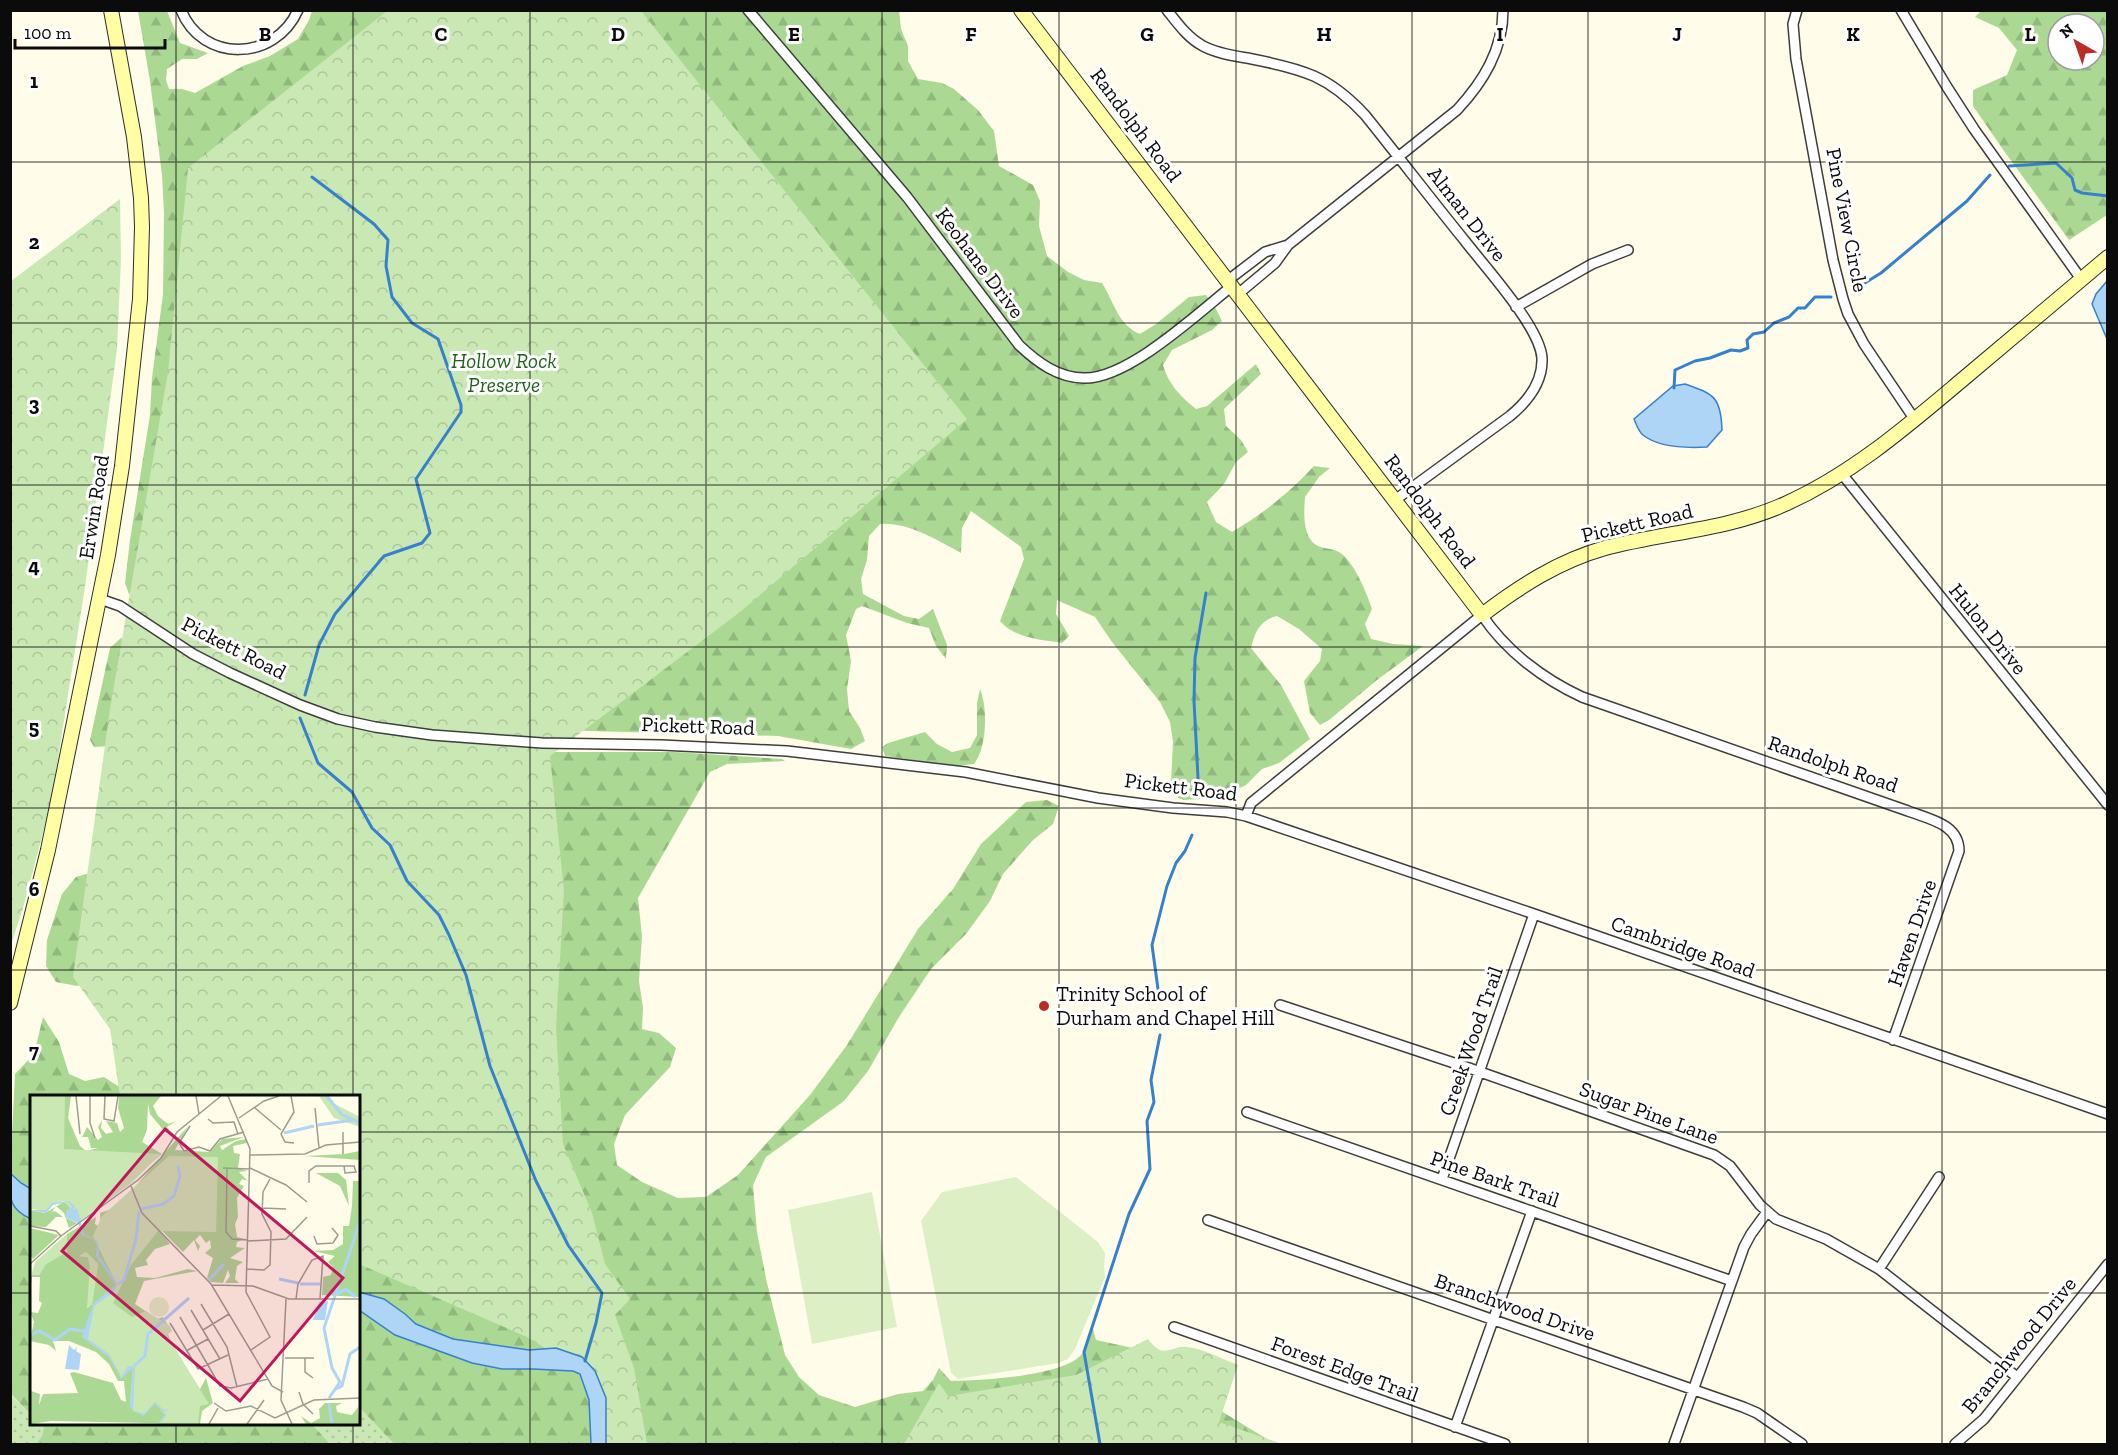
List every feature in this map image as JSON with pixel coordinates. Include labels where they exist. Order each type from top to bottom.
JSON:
[{"type":"street","name":"Erwin Road","points":[[10,1003],[46,861],[100,599],[119,488],[140,299],[141,198],[134,137],[111,10]]},
{"type":"street","points":[[181,10],[191,26],[208,40],[237,50],[253,48],[272,40],[290,26],[298,10]]},
{"type":"street","name":"Keohane Drive","points":[[748,10],[907,197],[1019,345],[1038,362],[1059,373],[1084,378],[1111,373],[1134,363],[1232,287],[1275,263],[1288,245],[1457,110],[1478,88],[1492,61],[1503,20],[1503,10]]},
{"type":"street","name":"Randolph Road","points":[[1021,10],[1482,615],[1522,659],[1545,677],[1570,692],[1667,729],[1932,820],[1948,828],[1957,837]]},
{"type":"street","name":"Alman Drive","points":[[1167,10],[1191,38],[1213,51],[1288,66],[1323,79],[1339,89],[1356,105],[1398,157],[1516,307],[1535,336],[1542,358],[1541,369],[1533,392],[1524,404],[1395,500]]},
{"type":"street","name":"Pine View Circle","points":[[1797,10],[1793,24],[1796,59],[1838,285],[1854,328],[1915,420]]},
{"type":"street","points":[[1901,10],[2007,177],[2081,279]]},
{"type":"street","name":"Keohane Drive","points":[[1232,287],[1265,252],[1288,245]]},
{"type":"street","points":[[1516,307],[1592,264],[1628,250]]},
{"type":"street","name":"Pickett Road","points":[[100,599],[120,606],[193,654],[247,681],[300,705],[375,727],[432,735],[542,743],[787,750],[965,772],[1098,798],[1246,816],[1251,803],[1482,615],[1532,580],[1565,562],[1586,554],[1743,520],[1783,506],[1842,474],[1864,460],[1915,420],[2108,257]]},
{"type":"street","name":"Hulon Drive","points":[[1842,474],[2108,805]]},
{"type":"street","name":"Cambridge Road","points":[[1246,816],[2108,1114]]},
{"type":"street","name":"Haven Drive","points":[[1893,1040],[1951,877],[1959,851],[1957,837]]},
{"type":"street","name":"Creek Wood Trail","points":[[1442,1179],[1534,914]]},
{"type":"street","name":"Sugar Pine Lane","points":[[1280,1005],[1479,1071],[1714,1155],[1730,1166],[1767,1212],[1784,1224],[1826,1239],[1879,1269],[2017,1377]]},
{"type":"street","name":"Pine Bark Trail","points":[[1247,1112],[1732,1281]]},
{"type":"street","points":[[1879,1269],[1939,1177]]},
{"type":"street","points":[[1455,1427],[1532,1211]]},
{"type":"street","points":[[1674,1444],[1732,1281],[1751,1234],[1767,1212]]},
{"type":"street","name":"Branchwood Drive","points":[[1208,1220],[1694,1388],[1757,1413],[1802,1444]]},
{"type":"street","name":"Branchwood Drive","points":[[1955,1444],[1984,1419],[2108,1264]]},
{"type":"street","name":"Forest Edge Trail","points":[[1174,1327],[1505,1444]]},
{"type":"green space","name":"Hollow Rock Preserve","points":[[899,10],[901,29],[908,46],[908,61],[918,79],[942,83],[954,89],[978,110],[994,131],[999,166],[1033,185],[1040,201],[1039,226],[1047,256],[1068,272],[1084,280],[1102,283],[1121,319],[1140,334],[1189,297],[1206,295],[1214,305],[1222,321],[1212,330],[1172,350],[1163,365],[1172,384],[1185,400],[1196,409],[1207,406],[1256,364],[1261,374],[1224,409],[1226,426],[1241,440],[1248,452],[1236,462],[1224,484],[1207,502],[1216,522],[1232,532],[1276,502],[1314,466],[1330,468],[1319,477],[1305,497],[1305,523],[1308,536],[1316,545],[1339,552],[1354,569],[1372,609],[1365,624],[1371,639],[1393,644],[1423,646],[1320,725],[1310,713],[1304,681],[1320,661],[1322,649],[1299,629],[1277,616],[1266,620],[1257,632],[1251,648],[1281,685],[1310,739],[1279,763],[1262,769],[1246,785],[1219,798],[1183,800],[1173,795],[1171,782],[1173,742],[1170,722],[1160,702],[1095,617],[1057,600],[1056,614],[1069,636],[1062,643],[1020,635],[1000,621],[1024,559],[1021,547],[971,511],[962,528],[961,553],[922,533],[891,524],[880,524],[869,536],[867,560],[861,579],[863,594],[904,616],[919,619],[933,609],[947,645],[946,659],[936,646],[929,628],[907,623],[862,606],[856,609],[846,635],[851,661],[847,689],[849,711],[865,741],[851,749],[778,736],[553,730],[179,629],[129,594],[125,583],[150,415],[152,378],[163,294],[162,175],[138,11],[167,11],[180,43],[208,53],[197,59],[182,59],[167,69],[166,80],[169,89],[182,89],[195,93],[243,66],[270,56],[298,39],[312,11]]},
{"type":"green space","name":"Hollow Rock Preserve","points":[[387,11],[641,11],[967,419],[740,612],[550,756],[564,890],[556,1028],[563,1144],[592,1213],[605,1264],[630,1299],[615,1315],[634,1368],[647,1444],[599,1444],[591,1376],[527,1337],[360,1264],[360,1095],[120,1095],[110,1029],[73,977],[110,709],[168,372],[188,168]]},
{"type":"green space","points":[[1981,11],[2107,11],[2107,215],[2069,240],[1973,106],[1973,90],[2007,75],[2017,50],[1999,28],[1975,17]]},
{"type":"green space","points":[[120,199],[121,258],[117,349],[85,587],[51,803],[11,945],[11,281]]},
{"type":"green space","points":[[121,638],[550,752],[675,752],[785,761],[727,764],[710,772],[638,898],[642,936],[639,981],[643,1008],[642,1029],[659,1033],[676,1048],[670,1067],[625,1115],[614,1144],[617,1165],[642,1182],[678,1198],[706,1197],[738,1175],[810,1095],[847,1045],[918,929],[953,889],[981,844],[1026,802],[1047,800],[1059,806],[1053,824],[1032,841],[1003,874],[990,901],[966,934],[931,969],[899,1017],[868,1071],[844,1101],[766,1157],[753,1185],[757,1232],[785,1355],[799,1377],[819,1395],[855,1407],[898,1394],[923,1391],[933,1380],[939,1368],[951,1381],[1020,1376],[1057,1368],[1081,1355],[1092,1325],[1096,1340],[1156,1353],[1221,1411],[1272,1442],[1282,1444],[394,1444],[360,1408],[360,1095],[30,1095],[30,1414],[11,1394],[10,1135],[12,1134],[15,1074],[34,1054],[43,1017],[59,1042],[69,1074],[85,1081],[104,1077],[118,1086],[139,1067],[91,982],[77,986],[56,982],[46,966],[47,940],[62,894],[76,877],[103,869],[111,746],[94,747],[90,740],[110,648]]},
{"type":"green space","points":[[980,689],[983,697],[985,728],[982,748],[974,764],[956,766],[885,756],[882,747],[888,743],[925,732],[937,744],[952,752],[970,748],[977,735],[977,703]]},
{"type":"green space","points":[[1016,1177],[1098,1242],[1105,1253],[1105,1277],[1075,1349],[1068,1359],[1059,1363],[958,1379],[951,1373],[921,1221],[942,1192]]},
{"type":"green space","points":[[872,1192],[897,1327],[812,1344],[788,1210]]},
{"type":"green space","points":[[1148,1339],[1163,1351],[1181,1347],[1193,1348],[1238,1365],[1219,1422],[1282,1444],[904,1444],[939,1383],[948,1396],[1076,1375]]},
{"type":"green space","points":[[10,1394],[30,1414],[30,1425],[44,1427],[42,1436],[36,1444],[11,1444]]},
{"type":"green space","points":[[360,1408],[394,1444],[330,1444],[313,1425],[360,1425]]},
{"type":"green space","points":[[41,1425],[313,1425],[330,1444],[36,1444],[42,1436],[44,1427]]},
{"type":"water","points":[[2107,281],[2107,339],[2092,304],[2096,294]]},
{"type":"water","points":[[1685,384],[1709,394],[1718,404],[1722,430],[1707,447],[1683,447],[1657,442],[1642,434],[1634,419],[1673,386]]},
{"type":"water","points":[[10,1173],[30,1188],[30,1218],[14,1206],[10,1195]]},
{"type":"water","points":[[360,1292],[384,1299],[416,1324],[453,1339],[529,1350],[556,1348],[582,1357],[595,1371],[606,1398],[606,1444],[591,1444],[589,1400],[580,1374],[573,1371],[502,1369],[472,1363],[395,1335],[360,1311]]},
{"type":"waterway","points":[[2009,166],[2056,163],[2072,178],[2075,190],[2108,196]]},
{"type":"waterway","points":[[1855,289],[1881,273],[1967,201],[1990,175]]},
{"type":"waterway","points":[[305,695],[319,645],[335,614],[384,556],[422,543],[430,533],[416,479],[461,412],[461,405],[438,339],[412,323],[392,297],[386,266],[388,240],[374,224],[312,177]]},
{"type":"waterway","points":[[1674,388],[1675,370],[1731,350],[1740,351],[1748,348],[1747,340],[1753,334],[1764,332],[1774,323],[1789,317],[1798,308],[1805,308],[1815,297],[1831,297]]},
{"type":"waterway","points":[[1199,797],[1194,701],[1195,658],[1206,593]]},
{"type":"waterway","points":[[300,718],[318,763],[352,792],[372,828],[390,845],[407,881],[439,915],[449,935],[466,975],[490,1066],[536,1181],[568,1245],[602,1293],[585,1361]]},
{"type":"waterway","points":[[1158,989],[1152,945],[1167,886],[1176,863],[1185,851],[1192,835]]},
{"type":"waterway","points":[[1100,1444],[1084,1352],[1129,1214],[1150,1169],[1147,1121],[1154,1102],[1151,1080],[1160,1035]]},
{"type":"place","name":"Trinity School of Durham and Chapel Hill","points":[[1044,1006]]}]
